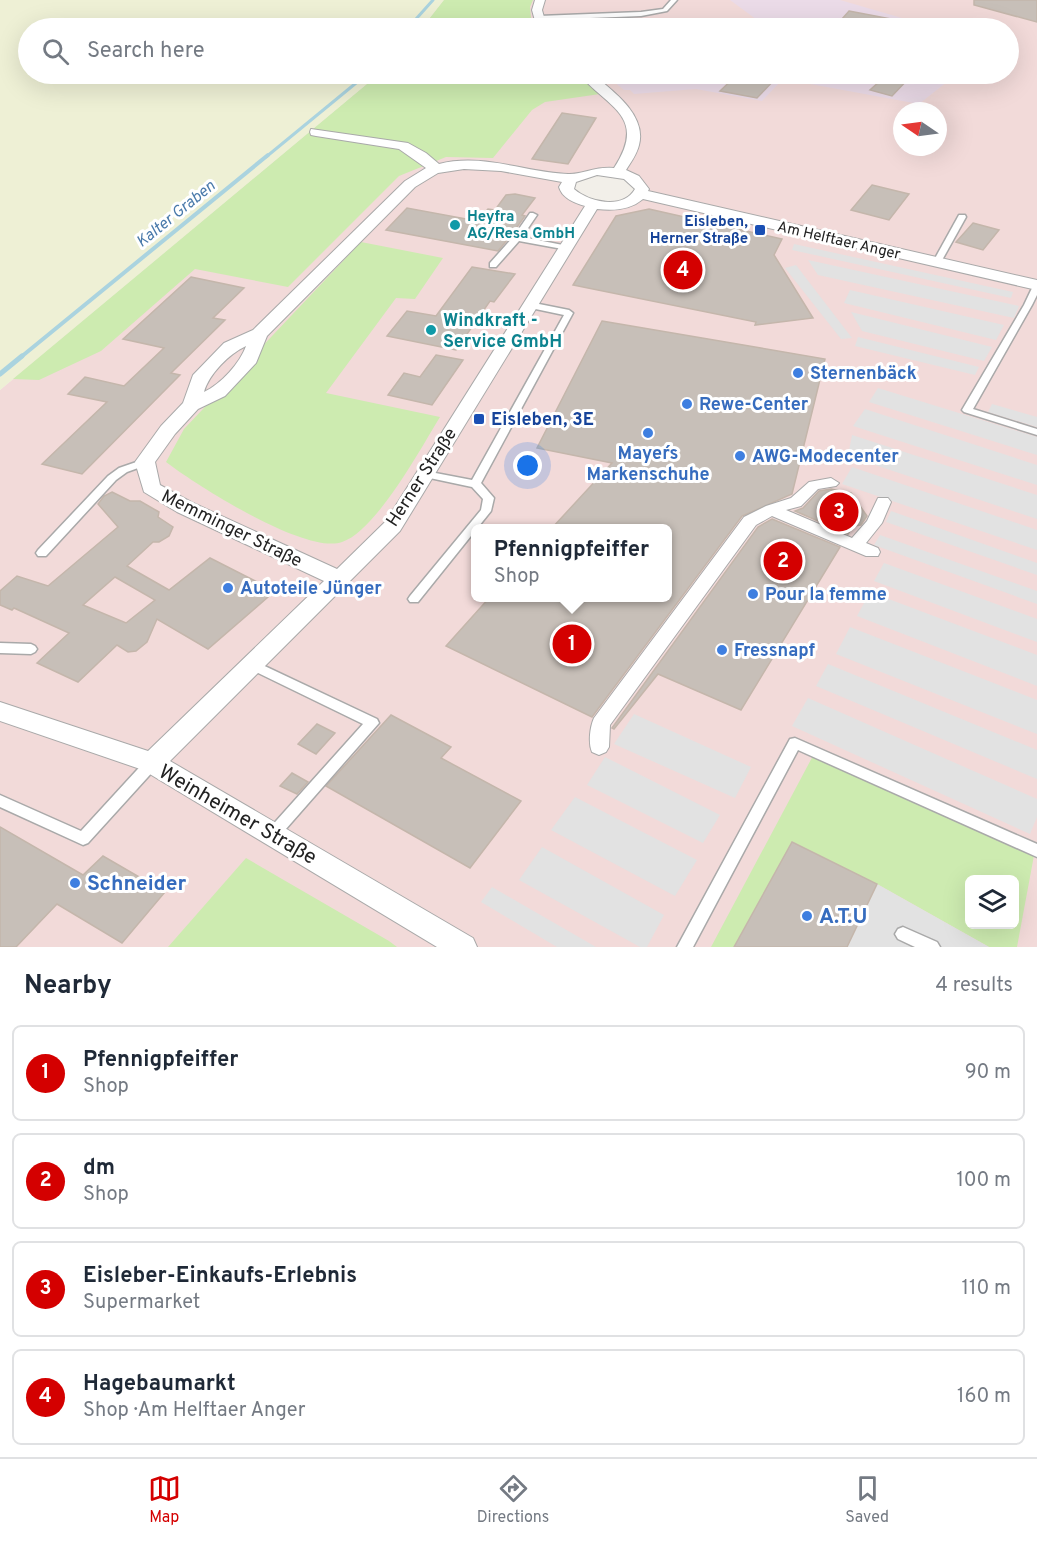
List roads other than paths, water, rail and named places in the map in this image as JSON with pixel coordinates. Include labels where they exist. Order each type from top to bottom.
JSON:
[{"type":"street","points":[[539,18],[537,10],[540,0]]},
{"type":"street","points":[[597,84],[612,96],[631,120],[633,146],[617,172]]},
{"type":"street","points":[[316,132],[403,146],[422,156],[436,169]]},
{"type":"street","points":[[145,462],[168,430],[192,405],[219,392],[250,359],[259,334],[410,184],[436,169],[464,165],[571,179],[586,173],[617,172],[635,179],[640,184],[640,194],[622,204],[592,204],[571,196],[566,187],[571,179]]},
{"type":"street","name":"Am Helftaer Anger","points":[[640,194],[1037,285]]},
{"type":"street","name":"Herner Straße","points":[[152,763],[393,526],[592,204]]},
{"type":"street","name":"Memminger Straße","points":[[145,462],[152,488],[184,507],[340,579]]},
{"type":"street","points":[[599,747],[601,723],[750,521],[771,510],[796,502],[814,484],[831,483]]},
{"type":"street","points":[[855,545],[874,523],[883,502]]},
{"type":"street","points":[[771,510],[872,552]]},
{"type":"street","name":"Weinheimer Straße","points":[[0,711],[152,763],[463,947]]},
{"type":"lane","points":[[596,18],[665,10],[674,0]]},
{"type":"lane","points":[[493,266],[533,215]]},
{"type":"lane","points":[[937,262],[962,217]]},
{"type":"lane","points":[[517,238],[565,248]]},
{"type":"lane","points":[[1037,285],[1023,314],[966,410],[1037,432]]},
{"type":"lane","points":[[475,484],[570,313],[529,306]]},
{"type":"lane","points":[[42,553],[112,478],[123,470],[145,462]]},
{"type":"lane","points":[[425,474],[475,484],[489,498],[486,511],[475,524]]},
{"type":"lane","points":[[414,599],[471,529]]},
{"type":"lane","points":[[0,648],[32,649]]},
{"type":"lane","points":[[252,665],[372,723],[273,834]]},
{"type":"lane","points":[[685,947],[795,743],[1037,851]]},
{"type":"lane","points":[[0,801],[83,839],[152,763]]},
{"type":"lane","points":[[903,934],[932,947]]},
{"type":"waterway","name":"Kalter Graben","points":[[417,18],[433,0]]},
{"type":"waterway","name":"Kalter Graben","points":[[266,157],[355,84]]},
{"type":"waterway","name":"Kalter Graben","points":[[21,357],[268,155]]},
{"type":"waterway","name":"Kalter Graben","points":[[0,374],[22,356]]},
{"type":"place","name":"Heyfra AG/Resa GmbH","points":[[455,225]]},
{"type":"place","name":"Eisleben, Herner Straße","points":[[760,230]]},
{"type":"place","name":"Hagebaumarkt","points":[[683,270]]},
{"type":"place","name":"Windkraft - Service GmbH","points":[[431,330]]},
{"type":"place","name":"Sternenbäck","points":[[798,373]]},
{"type":"place","name":"Rewe-Center","points":[[687,404]]},
{"type":"place","name":"Eisleben, 3E","points":[[479,419]]},
{"type":"place","name":"Mayer´s Markenschuhe","points":[[648,433]]},
{"type":"place","name":"AWG-Modecenter","points":[[740,456]]},
{"type":"place","name":"Eisleber-Einkaufs-Erlebnis","points":[[839,512]]},
{"type":"place","name":"dm","points":[[783,561]]},
{"type":"place","name":"Autoteile Jünger","points":[[228,588]]},
{"type":"place","name":"Pour la femme","points":[[753,594]]},
{"type":"place","name":"Pfennigpfeiffer","points":[[572,644]]},
{"type":"place","name":"Fressnapf","points":[[722,650]]},
{"type":"place","name":"Schneider","points":[[75,883]]},
{"type":"place","name":"A.T.U","points":[[807,916]]}]
